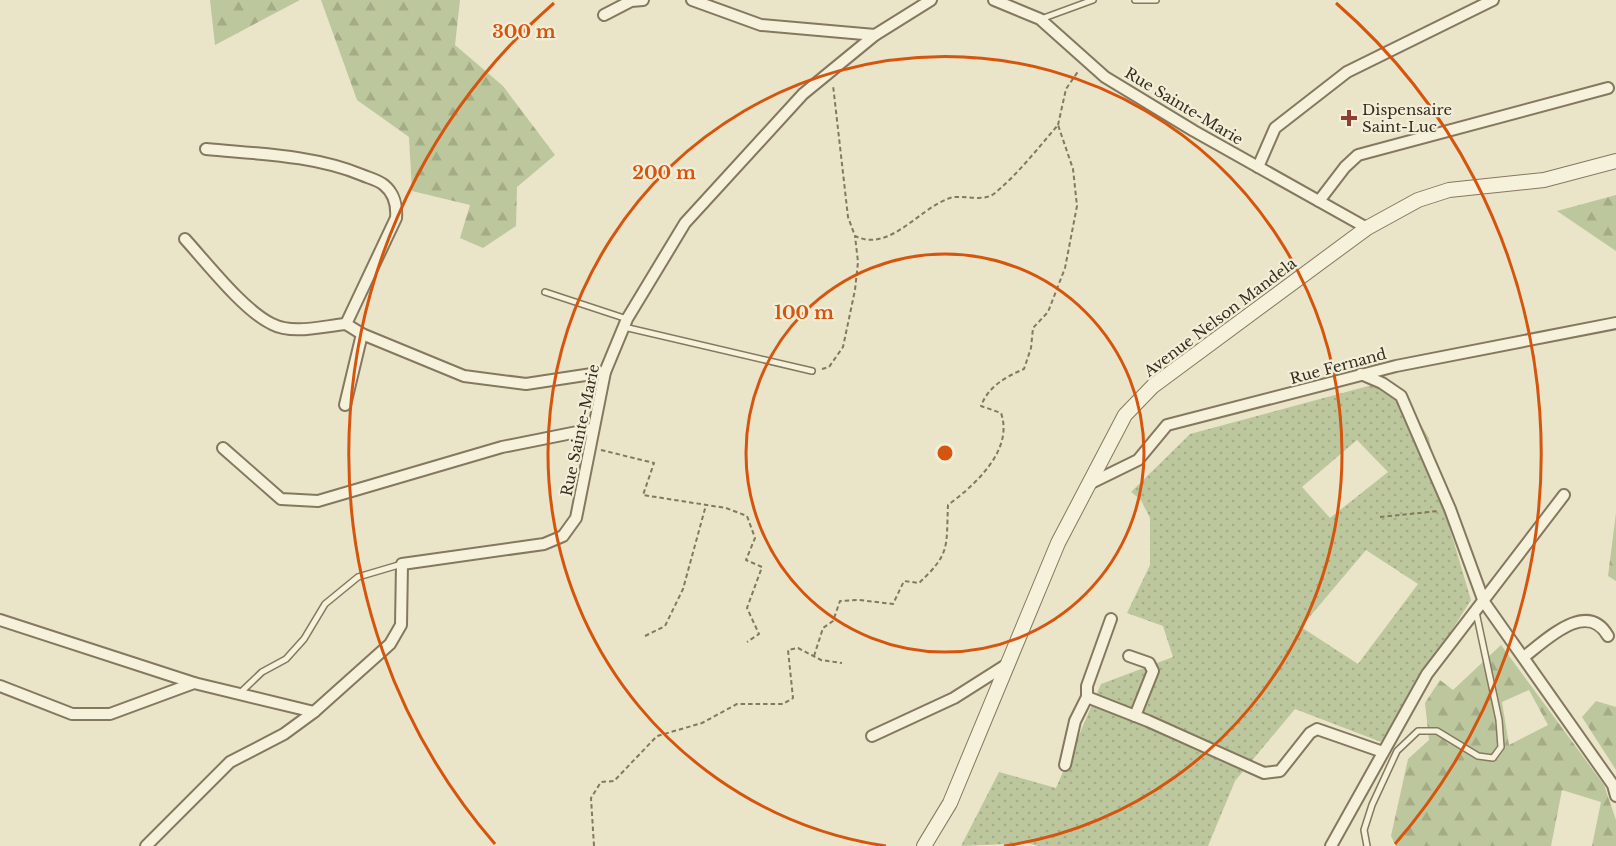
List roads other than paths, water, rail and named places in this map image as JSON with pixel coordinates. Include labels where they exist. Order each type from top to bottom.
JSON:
[{"type":"street","points":[[604,15],[631,1],[643,0]]},
{"type":"street","points":[[692,0],[761,25],[875,35]]},
{"type":"street","name":"Rue Sainte-Marie","points":[[402,564],[544,544],[562,536],[576,518],[605,372],[625,323],[686,223],[803,94],[875,35],[931,0]]},
{"type":"street","name":"Rue Sainte-Marie","points":[[999,0],[1040,20],[1105,76],[1258,167],[1367,228]]},
{"type":"street","points":[[1258,167],[1275,128],[1347,72],[1493,0]]},
{"type":"street","points":[[1319,201],[1358,155],[1608,88]]},
{"type":"street","points":[[206,149],[285,157],[339,166],[383,184],[392,194],[397,208],[396,218],[346,324]]},
{"type":"street","name":"Avenue Nelson Mandela","points":[[924,846],[950,803],[1058,543],[1125,415],[1154,386],[1367,228],[1418,200],[1449,190],[1544,180],[1616,161]]},
{"type":"street","points":[[184,239],[252,310],[272,325],[299,329],[346,324],[362,334],[464,376],[526,384],[605,372]]},
{"type":"street","name":"Rue Fernand","points":[[1089,484],[1138,460],[1167,425],[1361,374],[1616,323]]},
{"type":"street","points":[[345,405],[362,334]]},
{"type":"street","points":[[1361,374],[1382,383],[1401,396],[1450,509],[1480,607],[1524,657],[1613,785],[1616,796]]},
{"type":"street","points":[[223,448],[281,499],[318,501],[502,447],[592,429]]},
{"type":"street","points":[[1331,846],[1427,674],[1564,495]]},
{"type":"street","points":[[147,846],[230,762],[284,734],[314,712],[390,644],[401,625],[402,564]]},
{"type":"street","points":[[0,620],[194,683],[314,712]]},
{"type":"street","points":[[1065,765],[1075,721],[1087,697],[1087,686],[1112,620]]},
{"type":"street","points":[[1524,657],[1553,634],[1580,620],[1591,620],[1599,624],[1608,636]]},
{"type":"street","points":[[1130,656],[1149,663],[1153,671],[1135,716]]},
{"type":"street","points":[[872,736],[954,698],[1006,665]]},
{"type":"street","points":[[0,687],[72,714],[93,716],[110,714],[194,683]]},
{"type":"street","points":[[1087,697],[1264,773],[1280,771],[1310,733],[1317,729],[1383,752]]},
{"type":"lane","points":[[1040,20],[1094,0]]},
{"type":"lane","points":[[1135,0],[1156,0]]},
{"type":"lane","points":[[545,292],[625,323],[812,371]]},
{"type":"lane","points":[[238,694],[262,672],[286,659],[304,639],[325,604],[358,577],[402,564]]},
{"type":"lane","points":[[1367,846],[1364,830],[1372,805],[1397,751],[1418,731],[1437,731],[1478,756],[1493,758],[1501,747],[1480,607]]},
{"type":"place","name":"Dispensaire Saint-Luc","points":[[1349,118]]}]
